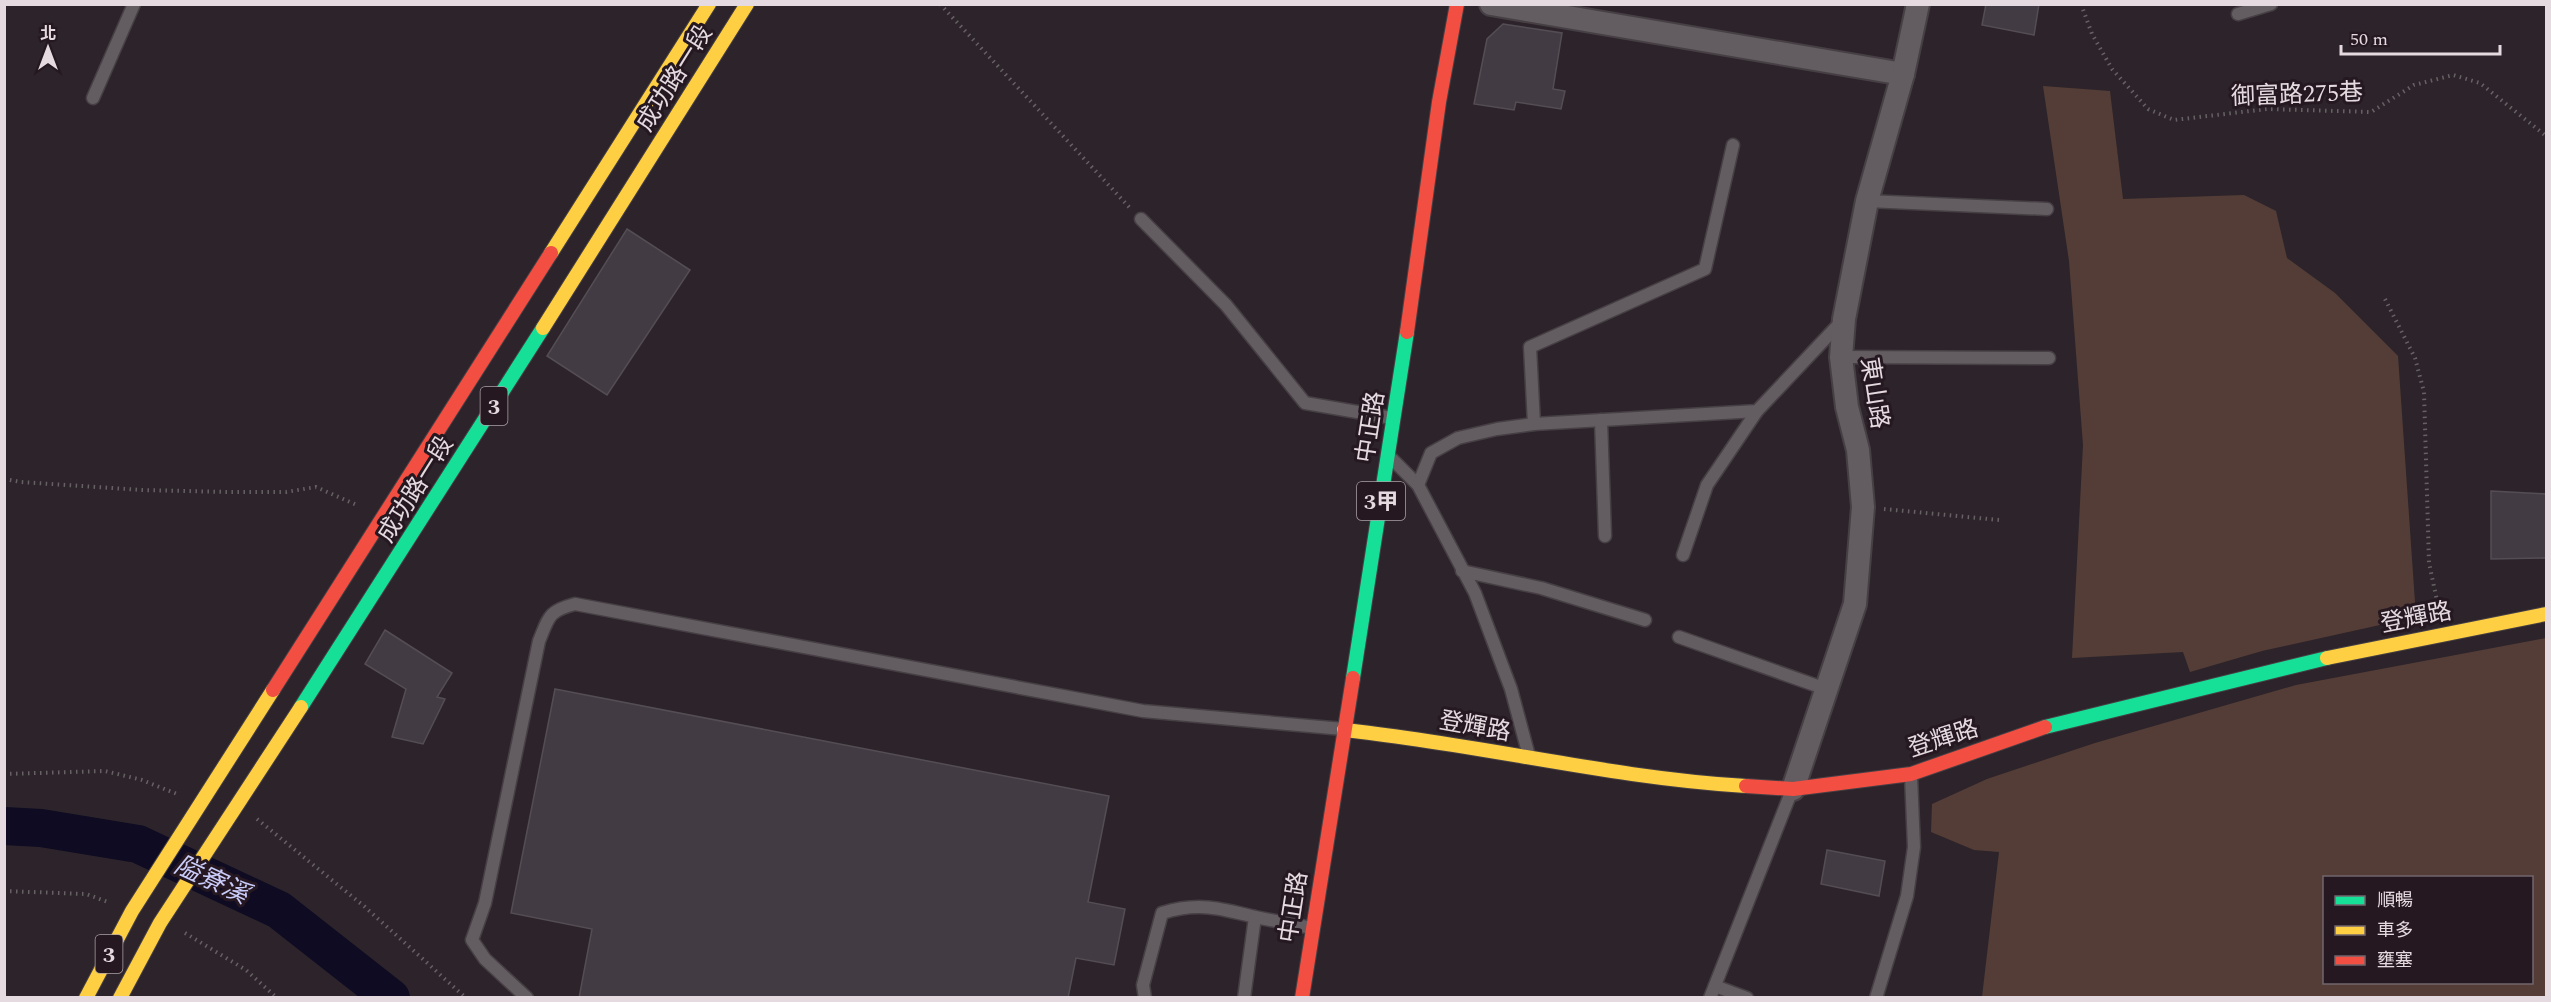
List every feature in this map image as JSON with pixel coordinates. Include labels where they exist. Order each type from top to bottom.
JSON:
[{"type":"main road","name":"成功路一段","points":[[86,998],[132,911],[709,4]]},
{"type":"main road","name":"成功路一段","points":[[120,998],[160,923],[238,806],[747,4]]},
{"type":"main road","name":"中正路","points":[[1302,998],[1395,419],[1439,102],[1456,4]]},
{"type":"main road","name":"登輝路","points":[[1344,730],[1393,735],[1681,782],[1793,789],[1911,774],[2058,723],[2304,662],[2547,614]]},
{"type":"street","points":[[1491,4],[1903,74]]},
{"type":"street","name":"東山路","points":[[1793,789],[1855,604],[1863,507],[1858,450],[1847,407],[1841,357],[1844,319],[1867,201],[1903,74],[1918,4]]},
{"type":"lane","points":[[93,98],[134,4]]},
{"type":"lane","points":[[2238,14],[2271,4]]},
{"type":"lane","points":[[1534,423],[1530,347],[1705,269],[1733,145]]},
{"type":"lane","points":[[1867,201],[2047,209]]},
{"type":"lane","points":[[1141,219],[1226,304],[1305,403],[1395,419]]},
{"type":"lane","points":[[1683,555],[1707,485],[1757,411],[1844,319]]},
{"type":"lane","points":[[1841,357],[2049,358]]},
{"type":"lane","points":[[1418,485],[1431,453],[1458,438],[1534,423],[1757,411]]},
{"type":"lane","points":[[1601,420],[1605,536]]},
{"type":"lane","points":[[1389,456],[1418,485],[1475,593],[1511,689],[1529,759]]},
{"type":"lane","points":[[1462,571],[1541,588],[1645,620]]},
{"type":"lane","points":[[527,998],[486,959],[472,939],[486,903],[539,641],[551,613],[563,607],[575,604],[1143,711],[1344,730]]},
{"type":"lane","points":[[1679,637],[1826,688]]},
{"type":"lane","points":[[1876,998],[1907,896],[1914,847],[1911,774]]},
{"type":"lane","points":[[1747,998],[1712,992],[1793,789]]},
{"type":"lane","points":[[1145,998],[1143,986],[1162,913],[1184,906],[1216,907],[1313,928]]},
{"type":"lane","points":[[1244,998],[1255,917]]},
{"type":"path","points":[[940,4],[1141,219]]},
{"type":"path","name":"御富路275巷","points":[[2081,4],[2092,34],[2112,69],[2148,109],[2174,120],[2267,109],[2370,112],[2414,85],[2453,75],[2480,83],[2547,136]]},
{"type":"path","points":[[2385,299],[2415,358],[2424,392],[2428,562],[2444,634]]},
{"type":"path","points":[[4,479],[153,490],[286,492],[316,487],[384,517]]},
{"type":"path","points":[[1863,507],[1999,520]]},
{"type":"path","points":[[4,774],[105,771],[142,780],[201,804]]},
{"type":"path","points":[[238,806],[269,827],[356,900],[466,998]]},
{"type":"path","points":[[4,891],[86,894],[132,911]]},
{"type":"path","points":[[160,923],[192,936],[246,970],[277,998]]},
{"type":"shaded area","points":[[2043,86],[2110,91],[2123,199],[2244,195],[2276,211],[2287,258],[2335,293],[2398,356],[2416,617],[2262,651],[2190,672],[2183,652],[2072,658],[2083,445],[2069,261]]},
{"type":"shaded area","points":[[2546,638],[2546,997],[1982,997],[1999,852],[1974,850],[1931,832],[1932,804],[1987,779],[2095,743],[2296,685]]},
{"type":"building","points":[[1986,4],[2039,4],[2034,35],[1982,25]]},
{"type":"building","points":[[1503,24],[1562,33],[1553,89],[1565,91],[1561,109],[1516,102],[1514,110],[1474,104],[1487,39]]},
{"type":"building","points":[[627,229],[690,270],[607,395],[547,356]]},
{"type":"building","points":[[2491,491],[2547,494],[2547,558],[2491,559]]},
{"type":"building","points":[[385,630],[452,673],[437,697],[445,699],[423,744],[392,737],[406,689],[365,664]]},
{"type":"building","points":[[555,689],[1109,796],[1088,902],[1125,909],[1114,965],[1076,958],[1068,998],[579,998],[592,929],[511,913]]},
{"type":"building","points":[[1827,850],[1885,861],[1879,896],[1821,884]]},
{"type":"waterway","name":"隘寮溪","points":[[4,826],[41,828],[138,844],[279,910],[391,998]]},
{"type":"traffic: fast","points":[[301,707],[543,328]]},
{"type":"traffic: fast","points":[[1353,678],[1407,332]]},
{"type":"traffic: fast","points":[[2045,727],[2327,658]]},
{"type":"traffic: slow","points":[[551,253],[709,4]]},
{"type":"traffic: slow","points":[[543,328],[747,4]]},
{"type":"traffic: slow","points":[[2327,658],[2546,614]]},
{"type":"traffic: slow","points":[[86,998],[132,911],[273,690]]},
{"type":"traffic: slow","points":[[120,998],[160,923],[301,707]]},
{"type":"traffic: slow","points":[[1344,730],[1645,776],[1746,786]]},
{"type":"traffic: jam","points":[[1407,332],[1439,102],[1457,4]]},
{"type":"traffic: jam","points":[[273,690],[551,253]]},
{"type":"traffic: jam","points":[[1302,998],[1353,678]]},
{"type":"traffic: jam","points":[[1746,786],[1793,789],[1911,774],[2045,727]]}]
